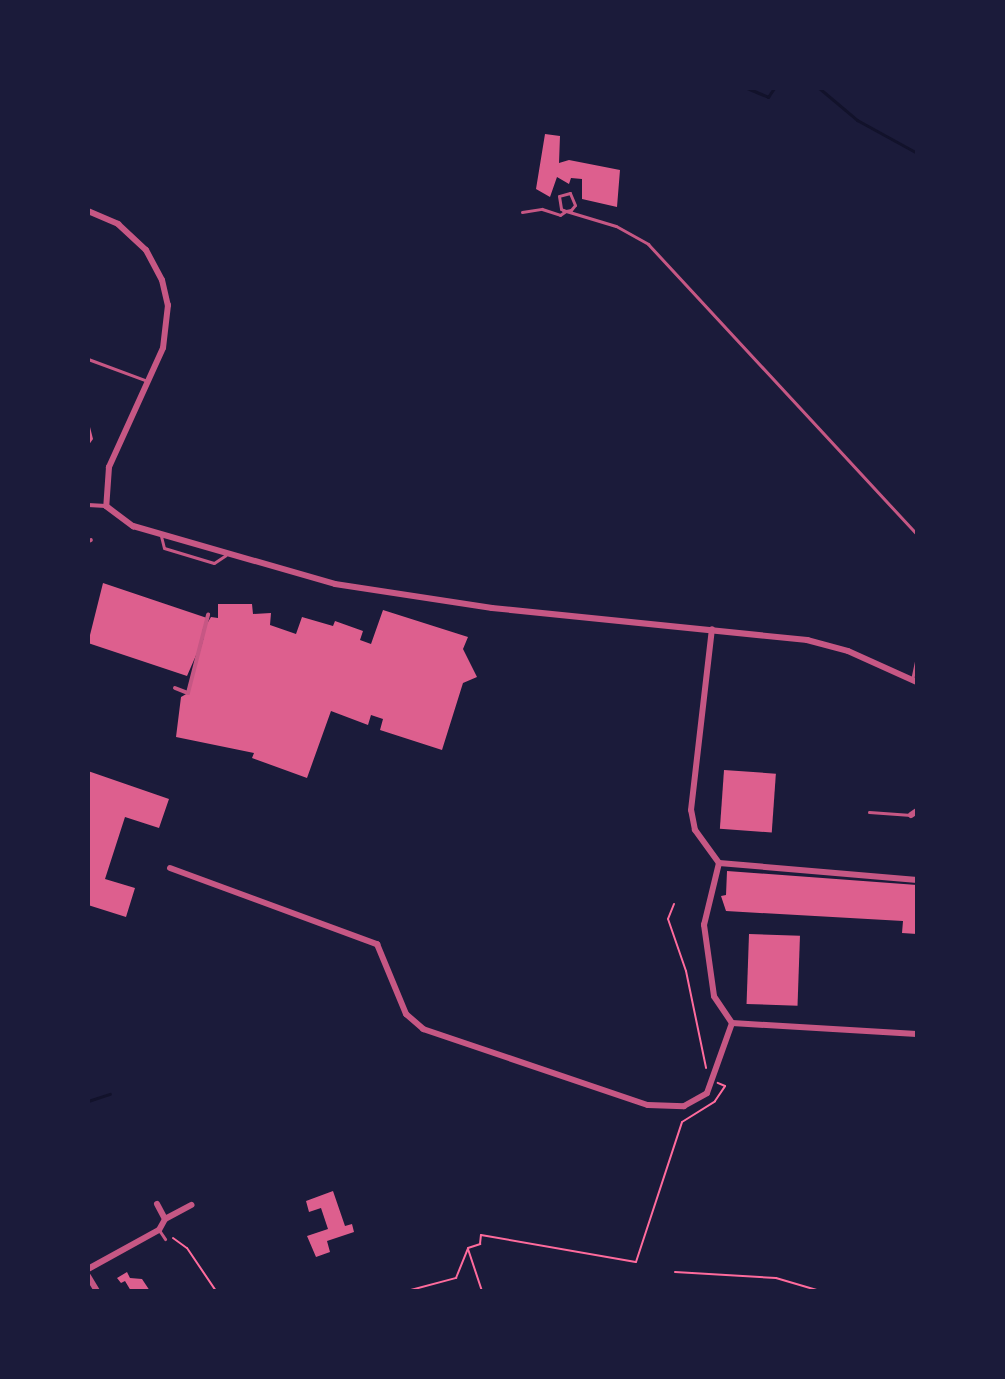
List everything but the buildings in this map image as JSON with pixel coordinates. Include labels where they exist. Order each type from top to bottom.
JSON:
[{"type":"street","points":[[88,211],[136,238],[162,280],[167,332],[109,467],[106,506]]},
{"type":"street","points":[[88,505],[106,506],[133,526],[161,536],[335,584],[420,597],[807,640],[848,651],[914,681]]},
{"type":"street","points":[[175,688],[188,693],[208,615]]},
{"type":"street","points":[[712,629],[691,810],[695,830],[719,863],[917,880]]},
{"type":"street","points":[[719,863],[704,925],[714,996],[732,1023]]},
{"type":"street","points":[[170,868],[377,944],[406,1014],[423,1029],[663,1108],[684,1106],[707,1093],[732,1023]]},
{"type":"street","points":[[732,1023],[917,1034]]},
{"type":"street","points":[[157,1204],[165,1219]]},
{"type":"street","points":[[88,1269],[159,1230],[165,1219],[191,1205]]},
{"type":"street","points":[[88,1276],[97,1291]]},
{"type":"lane","points":[[522,212],[542,209],[560,215],[566,211],[576,202],[567,193],[557,201],[566,211],[616,226],[648,244],[917,535]]},
{"type":"lane","points":[[88,359],[147,381]]},
{"type":"lane","points":[[914,681],[917,657]]},
{"type":"lane","points":[[869,812],[914,813]]},
{"type":"lane","points":[[159,1230],[167,1237]]},
{"type":"path","points":[[674,904],[668,919],[686,971],[708,1079],[725,1086]]},
{"type":"path","points":[[407,1291],[456,1278],[468,1248],[480,1244],[481,1235],[636,1262],[682,1122]]},
{"type":"path","points":[[167,1237],[187,1248],[216,1291]]},
{"type":"path","points":[[468,1248],[482,1291]]},
{"type":"path","points":[[675,1272],[776,1278],[820,1291]]},
{"type":"waterway","points":[[747,88],[768,97],[774,88]]},
{"type":"waterway","points":[[819,88],[857,120],[917,153]]},
{"type":"waterway","points":[[88,1101],[110,1094]]}]
